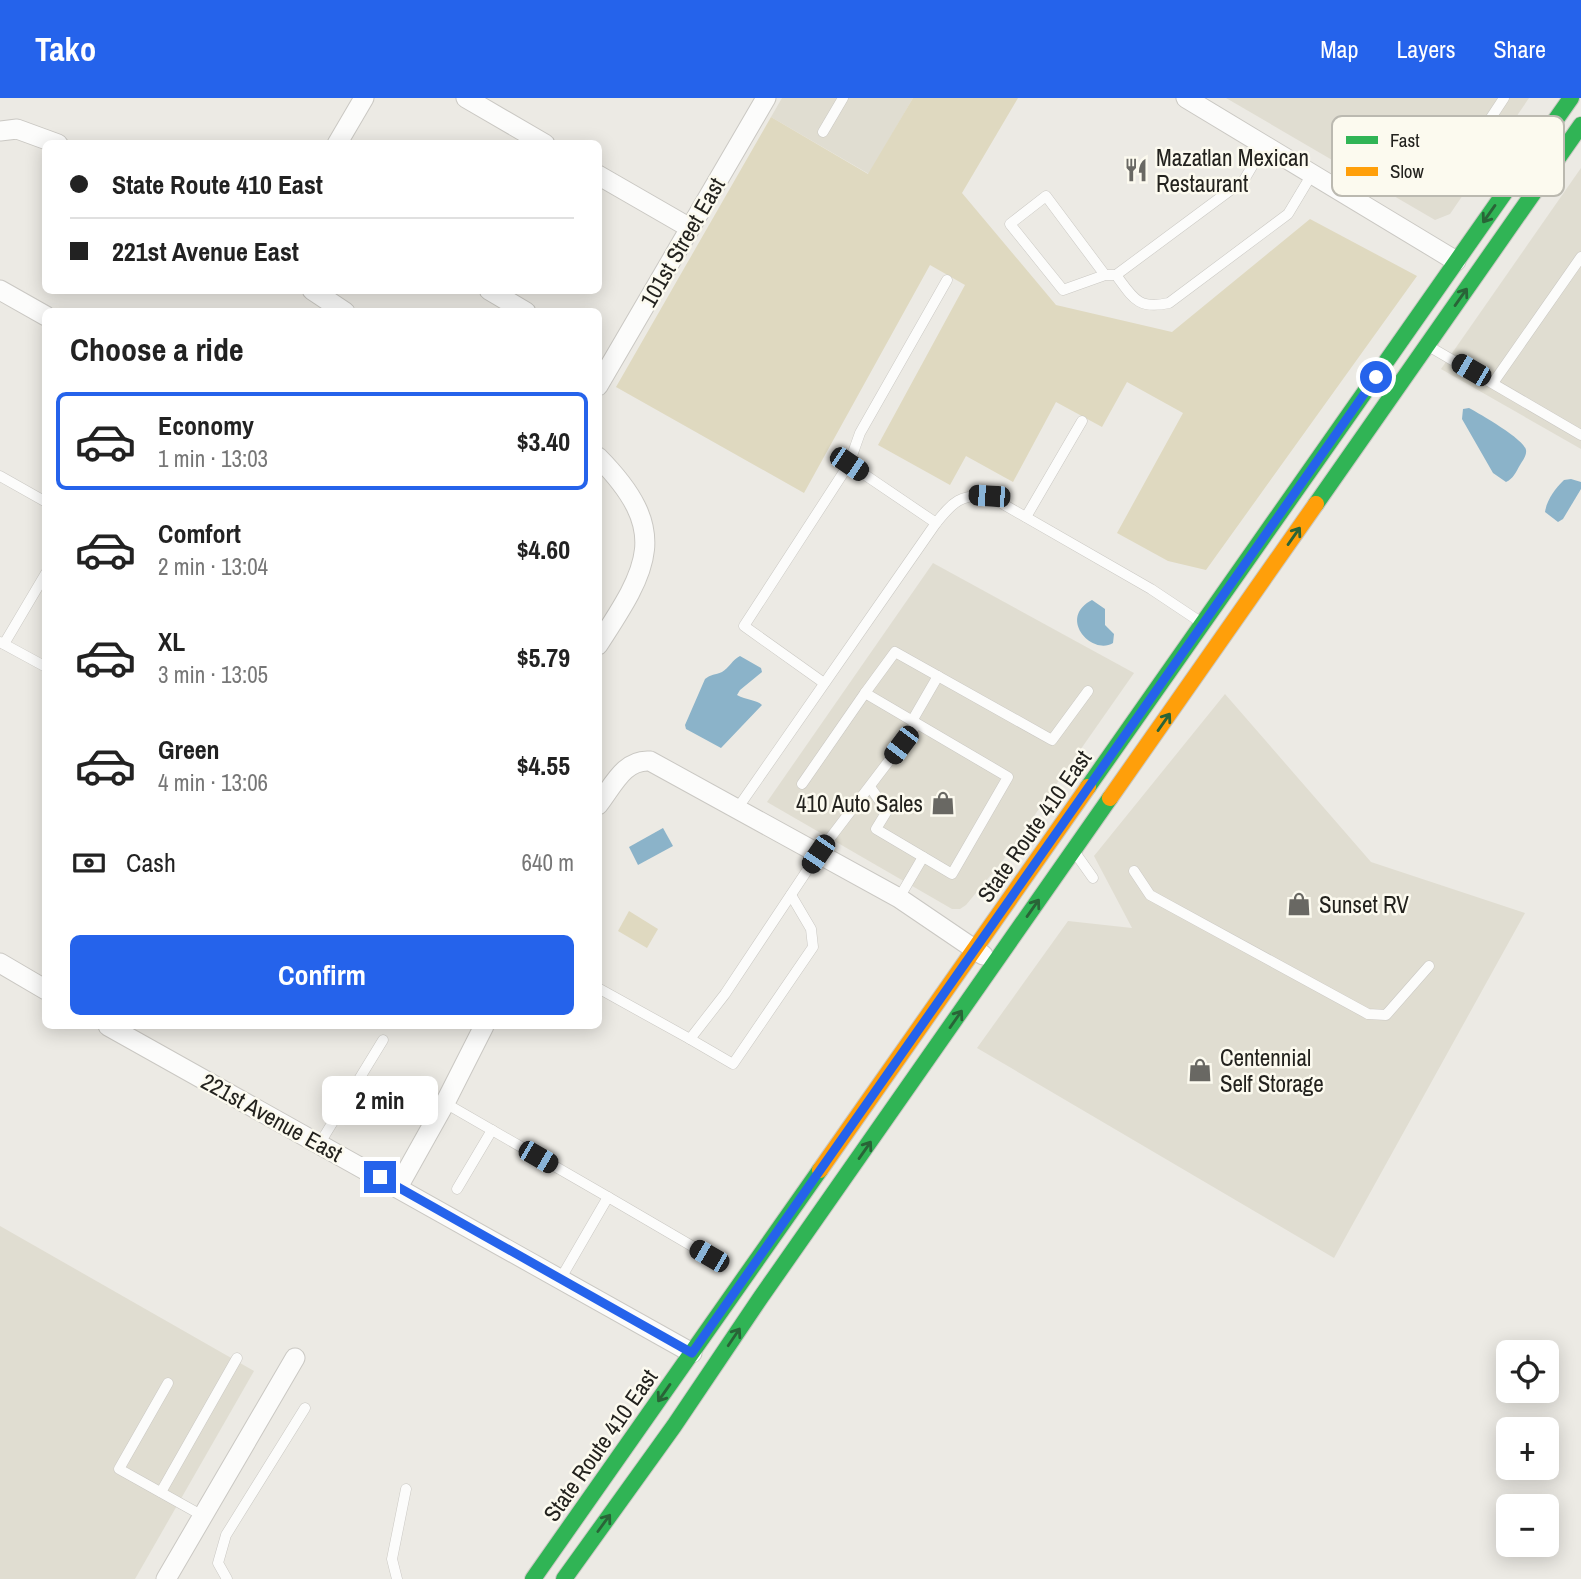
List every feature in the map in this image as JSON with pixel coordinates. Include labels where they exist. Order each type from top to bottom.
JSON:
[{"type":"main road","name":"State Route 410 East","points":[[1558,116],[1571,98]]},
{"type":"main road","name":"State Route 410 East","points":[[1564,149],[1581,125]]},
{"type":"main road","name":"State Route 410 East","points":[[533,1579],[1502,196]]},
{"type":"main road","name":"State Route 410 East","points":[[564,1579],[674,1426],[761,1297],[1531,196]]},
{"type":"street","points":[[339,140],[364,98]]},
{"type":"street","points":[[466,98],[538,140]]},
{"type":"street","name":"101st Street East","points":[[606,358],[690,228],[766,98]]},
{"type":"street","points":[[1186,98],[1332,186]]},
{"type":"street","points":[[0,131],[17,129],[47,140]]},
{"type":"street","points":[[602,177],[690,228]]},
{"type":"street","points":[[1348,196],[1456,261]]},
{"type":"street","points":[[0,290],[42,314]]},
{"type":"street","points":[[318,294],[339,308]]},
{"type":"street","points":[[496,294],[519,308]]},
{"type":"street","points":[[602,462],[628,491],[645,530],[644,558],[636,584],[602,639]]},
{"type":"street","points":[[602,799],[629,764],[639,760],[650,761],[899,898],[995,965]]},
{"type":"street","points":[[0,963],[42,987]]},
{"type":"street","name":"221st Avenue East","points":[[113,1029],[692,1353]]},
{"type":"street","points":[[398,1187],[482,1029]]},
{"type":"street","points":[[166,1579],[295,1358]]},
{"type":"lane","points":[[823,132],[843,98]]},
{"type":"lane","points":[[1492,116],[1504,98]]},
{"type":"lane","points":[[1264,146],[1244,180],[1111,275],[1063,290],[1010,224],[1046,196],[1111,275],[1140,303],[1153,307],[1169,303],[1287,214],[1312,174]]},
{"type":"lane","points":[[1358,202],[1361,196]]},
{"type":"lane","points":[[1493,383],[1581,257]]},
{"type":"lane","points":[[824,683],[744,626],[849,464],[860,433],[947,280]]},
{"type":"lane","points":[[1427,345],[1581,435]]},
{"type":"lane","points":[[1026,517],[1082,421]]},
{"type":"lane","points":[[849,464],[936,523]]},
{"type":"lane","points":[[0,476],[42,500]]},
{"type":"lane","points":[[737,809],[936,523],[950,506],[970,495],[989,496],[1151,589],[1203,624]]},
{"type":"lane","points":[[42,579],[2,643],[42,665]]},
{"type":"lane","points":[[802,784],[895,652],[1052,740],[1088,691]]},
{"type":"lane","points":[[690,1039],[725,994],[818,854],[870,787],[914,723],[938,676]]},
{"type":"lane","points":[[865,693],[1008,776],[952,874],[876,829],[887,811],[870,787]]},
{"type":"lane","points":[[1055,836],[1074,851],[1093,878]]},
{"type":"lane","points":[[899,898],[923,857]]},
{"type":"lane","points":[[1134,871],[1150,895],[1368,1014],[1386,1015],[1429,966]]},
{"type":"lane","points":[[602,990],[733,1064],[813,947],[811,929],[791,895]]},
{"type":"lane","points":[[320,1143],[383,1040]]},
{"type":"lane","points":[[445,1103],[709,1256]]},
{"type":"lane","points":[[457,1189],[492,1130]]},
{"type":"lane","points":[[561,1279],[608,1197]]},
{"type":"lane","points":[[161,1492],[237,1358]]},
{"type":"lane","points":[[168,1383],[120,1469],[202,1516]]},
{"type":"lane","points":[[227,1579],[218,1563],[226,1535],[305,1408]]},
{"type":"lane","points":[[397,1579],[392,1559],[406,1489]]},
{"type":"shaded area","points":[[782,98],[913,98],[869,174],[771,117]]},
{"type":"shaded area","points":[[913,98],[1018,98],[962,193],[1056,305],[1172,332],[1310,219],[1417,276],[1206,570],[1168,561],[1117,533],[1183,413],[1127,382],[1102,427],[1056,402],[1013,482],[966,456],[950,485],[878,445],[965,285],[930,265],[804,493],[616,387],[771,117],[868,174]]},
{"type":"shaded area","points":[[1226,98],[1529,98],[1517,116],[1332,116],[1332,160]]},
{"type":"shaded area","points":[[1581,168],[1581,449],[1441,369]]},
{"type":"shaded area","points":[[1394,196],[1462,196],[1450,214],[1435,220]]},
{"type":"shaded area","points":[[933,563],[1134,673],[1004,859],[960,909],[952,909],[767,802]]},
{"type":"shaded area","points":[[1225,694],[1371,862],[1525,913],[1334,1258],[977,1048],[1068,921],[1132,928],[1094,856]]},
{"type":"shaded area","points":[[629,911],[658,929],[647,948],[618,931]]},
{"type":"shaded area","points":[[0,1226],[254,1371],[135,1579],[0,1579]]},
{"type":"water","points":[[1469,408],[1510,433],[1526,450],[1516,473],[1506,482],[1493,473],[1462,419],[1463,409]]},
{"type":"water","points":[[1564,480],[1581,482],[1581,489],[1563,519],[1558,522],[1545,512],[1546,507]]},
{"type":"water","points":[[1092,600],[1105,609],[1105,625],[1114,634],[1113,643],[1105,646],[1088,640],[1078,625],[1082,608]]},
{"type":"water","points":[[740,656],[761,668],[762,672],[737,695],[762,705],[721,748],[686,729],[685,725],[705,679],[722,672]]},
{"type":"water","points":[[663,828],[673,846],[638,865],[629,847]]},
{"type":"traffic: fast","points":[[1558,116],[1571,98]]},
{"type":"traffic: fast","points":[[1564,149],[1581,125]]},
{"type":"traffic: fast","points":[[1088,787],[1502,196]]},
{"type":"traffic: fast","points":[[1316,504],[1531,196]]},
{"type":"traffic: fast","points":[[564,1579],[674,1426],[761,1297],[1110,798]]},
{"type":"traffic: fast","points":[[533,1579],[820,1170]]},
{"type":"traffic: slow","points":[[1110,798],[1316,504]]},
{"type":"traffic: slow","points":[[820,1170],[1088,787]]},
{"type":"place","name":"Mazatlan Mexican Restaurant","points":[[1136,170]]},
{"type":"place","name":"410 Auto Sales","points":[[943,803]]},
{"type":"place","name":"Sunset RV","points":[[1299,904]]},
{"type":"place","name":"Centennial Self Storage","points":[[1200,1070]]},
{"type":"route","points":[[380,1177],[692,1353],[1376,377]]}]
